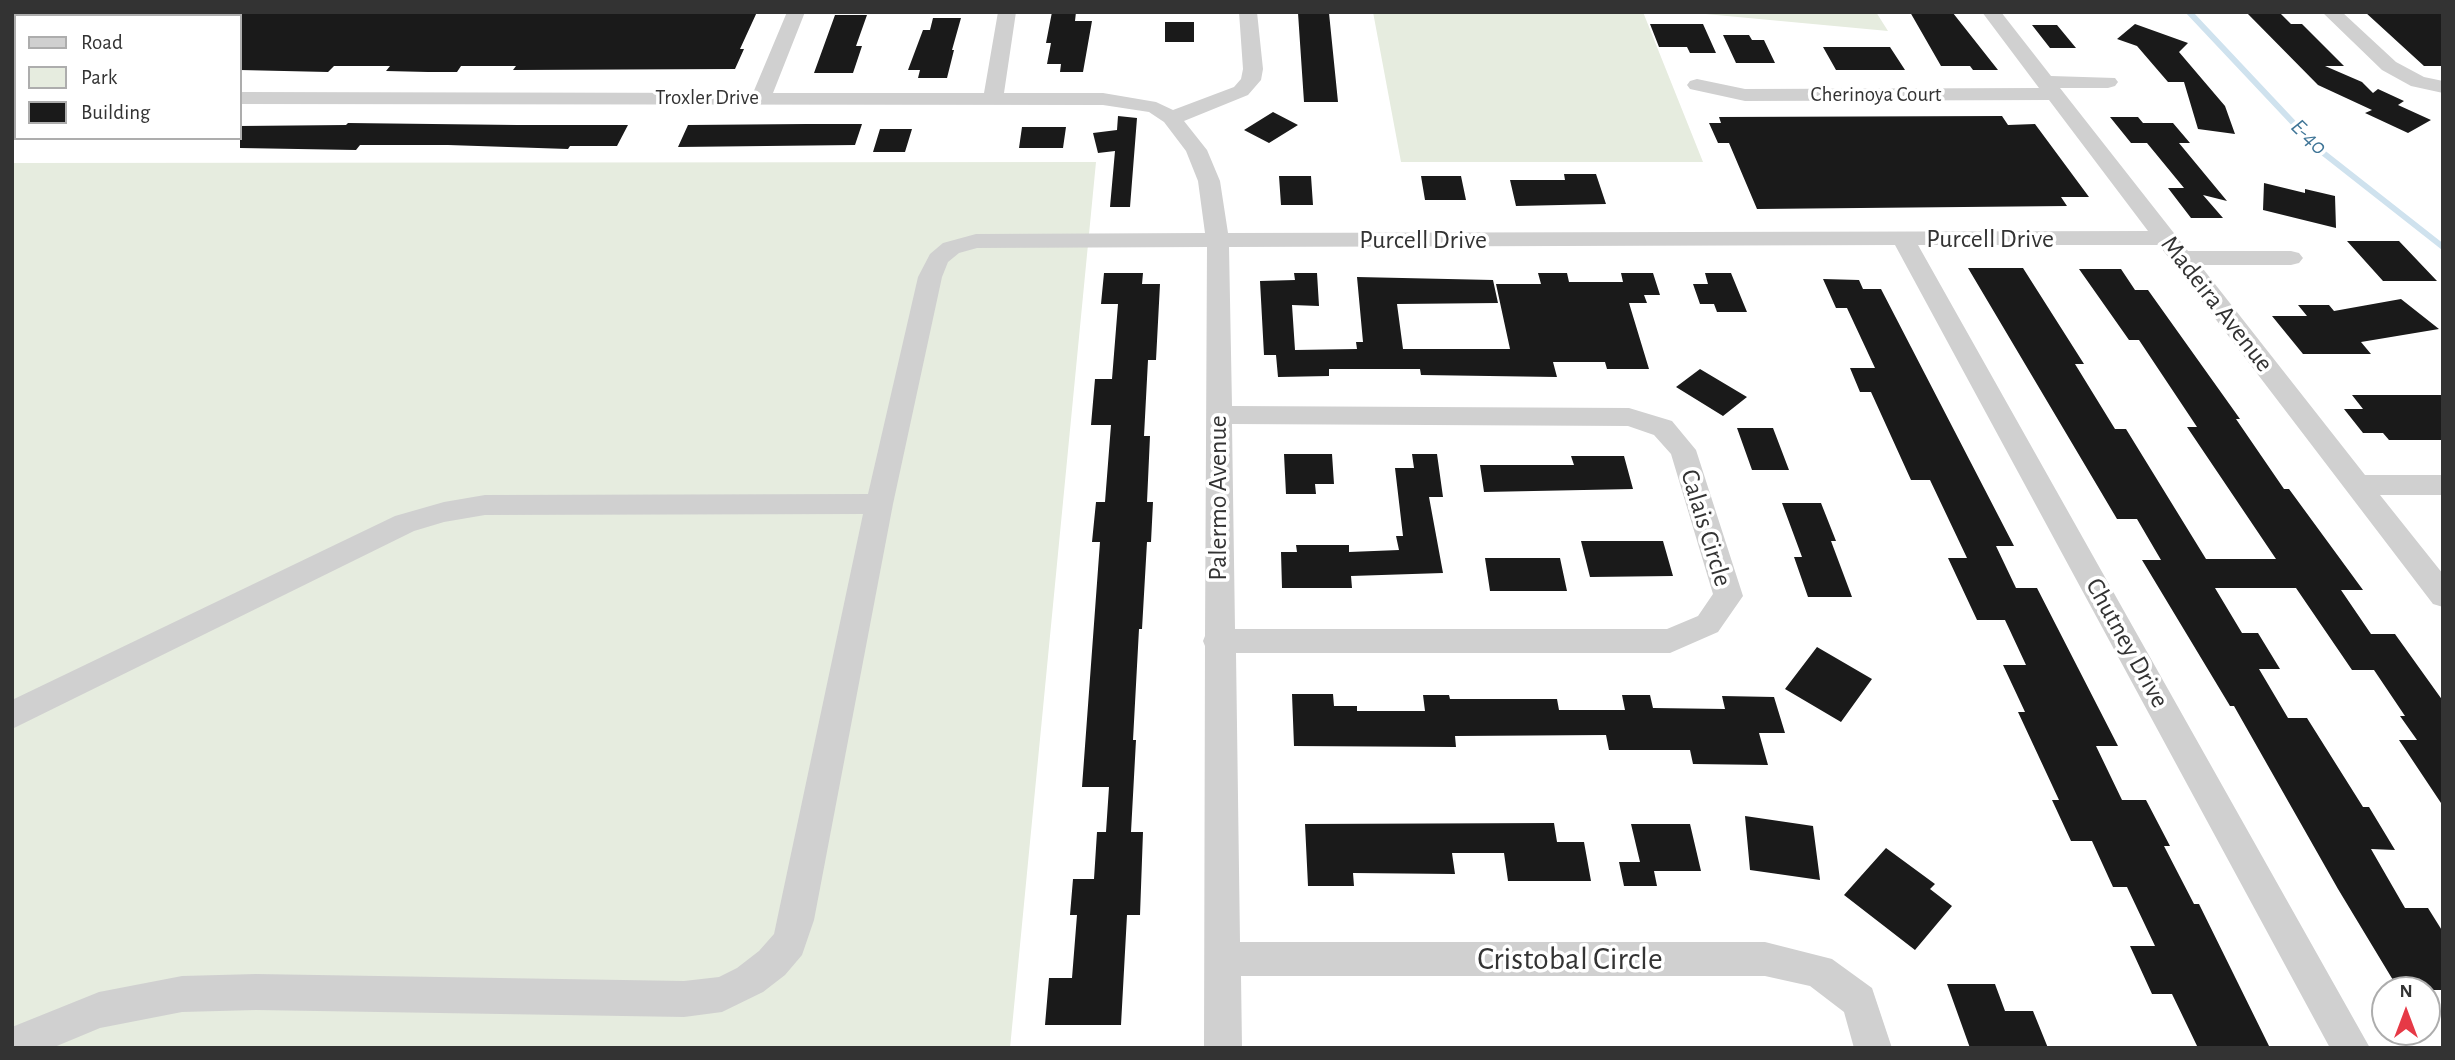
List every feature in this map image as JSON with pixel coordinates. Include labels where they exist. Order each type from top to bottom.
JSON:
[{"type":"street","points":[[761,98],[796,12]]},
{"type":"street","points":[[993,100],[1007,12]]},
{"type":"street","points":[[1171,118],[1241,91],[1251,80],[1253,69],[1248,12]]},
{"type":"street","name":"Madeira Avenue","points":[[1991,12],[2443,596]]},
{"type":"street","points":[[2331,12],[2389,66],[2418,82],[2443,87]]},
{"type":"street","name":"Cherinoya Court","points":[[1697,85],[1745,95],[2051,88],[2108,82]]},
{"type":"street","name":"Troxler Drive","points":[[242,98],[1121,100],[1156,108],[1171,118]]},
{"type":"street","name":"Palermo Avenue","points":[[1171,118],[1196,150],[1209,181],[1216,210],[1218,241],[1218,641],[1223,1048]]},
{"type":"street","name":"Purcell Drive","points":[[12,1046],[99,1010],[182,993],[684,999],[722,993],[750,980],[772,963],[789,943],[796,920],[879,505],[930,277],[938,259],[951,248],[976,241],[2166,238]]},
{"type":"street","name":"Chutney Drive","points":[[1903,239],[2351,1048]]},
{"type":"street","points":[[2182,258],[2291,258]]},
{"type":"street","name":"Calais Circle","points":[[1218,415],[1629,417],[1663,428],[1683,450],[1728,596],[1708,624],[1670,641],[1218,641]]},
{"type":"street","points":[[2357,485],[2443,485]]},
{"type":"street","points":[[12,716],[34,702],[405,523],[444,512],[485,505],[879,505]]},
{"type":"street","name":"Cristobal Circle","points":[[1221,959],[1765,959],[1819,971],[1858,1001],[1873,1048]]},
{"type":"green space","points":[[1373,12],[1643,12],[1703,162],[1401,162]]},
{"type":"green space","points":[[1684,12],[1876,12],[1888,31]]},
{"type":"green space","points":[[1096,162],[1010,1048],[12,1048],[12,163]]},
{"type":"building","points":[[757,12],[740,49],[744,49],[735,69],[513,70],[516,66],[461,66],[457,72],[386,71],[390,66],[334,66],[328,72],[242,70],[240,14]]},
{"type":"building","points":[[1052,12],[1076,12],[1075,21],[1092,21],[1083,72],[1060,72],[1061,64],[1047,64],[1051,43],[1046,43]]},
{"type":"building","points":[[1910,12],[1953,13],[1998,70],[1941,66]]},
{"type":"building","points":[[2246,12],[2279,12],[2291,24],[2302,24],[2344,66],[2325,66],[2362,82],[2373,93],[2378,89],[2404,101],[2398,105],[2431,120],[2408,133],[2365,113],[2372,110],[2318,85]]},
{"type":"building","points":[[2365,12],[2443,12],[2443,66],[2424,66]]},
{"type":"building","points":[[1298,13],[1329,13],[1338,102],[1304,102]]},
{"type":"building","points":[[835,15],[867,15],[856,46],[862,46],[853,73],[814,73]]},
{"type":"building","points":[[933,18],[961,18],[947,78],[918,78],[920,70],[908,70],[923,30],[930,30]]},
{"type":"building","points":[[1165,22],[1194,22],[1194,42],[1165,42]]},
{"type":"building","points":[[1650,24],[1703,24],[1716,53],[1690,53],[1687,47],[1659,47]]},
{"type":"building","points":[[2135,24],[2188,43],[2179,52],[2225,106],[2235,134],[2198,129],[2184,82],[2168,82],[2137,46],[2117,39]]},
{"type":"building","points":[[2032,25],[2057,25],[2076,48],[2050,48]]},
{"type":"building","points":[[1723,35],[1749,35],[1752,40],[1764,40],[1775,63],[1736,63]]},
{"type":"building","points":[[1823,47],[1890,47],[1905,70],[1836,70]]},
{"type":"building","points":[[1273,112],[1298,125],[1269,143],[1244,130]]},
{"type":"building","points":[[1118,116],[1137,118],[1130,207],[1110,207],[1115,151],[1098,153],[1093,133],[1117,130]]},
{"type":"building","points":[[2002,116],[2008,125],[2035,124],[2089,197],[2061,197],[2067,206],[1757,209],[1729,143],[1718,143],[1709,123],[1721,123],[1719,117]]},
{"type":"building","points":[[2110,117],[2138,117],[2143,123],[2173,123],[2190,143],[2179,143],[2227,201],[2203,195],[2223,218],[2191,218],[2168,188],[2184,188],[2147,143],[2131,143]]},
{"type":"building","points":[[862,124],[855,145],[678,147],[688,125]]},
{"type":"building","points":[[628,125],[617,146],[570,146],[568,149],[448,145],[360,145],[356,150],[240,148],[242,126]]},
{"type":"building","points":[[1022,127],[1066,127],[1063,148],[1019,148]]},
{"type":"building","points":[[880,129],[912,129],[905,152],[873,152]]},
{"type":"building","points":[[1564,174],[1596,174],[1606,204],[1516,206],[1510,180],[1565,180]]},
{"type":"building","points":[[1279,176],[1311,176],[1313,205],[1281,205]]},
{"type":"building","points":[[1421,176],[1461,176],[1466,200],[1425,200]]},
{"type":"building","points":[[2264,183],[2305,193],[2305,189],[2335,196],[2336,228],[2263,210]]},
{"type":"building","points":[[2347,241],[2399,241],[2437,281],[2383,281]]},
{"type":"building","points":[[1968,268],[2023,268],[2084,364],[2075,364],[2115,429],[2126,429],[2206,559],[2276,559],[2187,427],[2197,427],[2139,340],[2129,340],[2079,269],[2121,269],[2135,290],[2148,290],[2240,419],[2236,419],[2284,489],[2289,489],[2363,590],[2341,590],[2371,634],[2395,634],[2443,701],[2443,806],[2399,740],[2417,740],[2400,716],[2405,716],[2374,670],[2352,670],[2296,588],[2215,588],[2242,633],[2258,633],[2280,669],[2259,669],[2288,718],[2307,718],[2363,807],[2369,807],[2395,850],[2371,849],[2405,908],[2428,908],[2443,932],[2443,990],[2441,976],[2391,976],[2234,706],[2230,706],[2142,560],[2161,560],[2137,519],[2117,519]]},
{"type":"building","points":[[1104,273],[1143,273],[1142,284],[1160,284],[1156,360],[1148,360],[1144,436],[1150,436],[1147,502],[1153,502],[1151,542],[1147,542],[1142,629],[1139,629],[1133,740],[1136,740],[1131,832],[1143,832],[1140,915],[1127,915],[1121,1025],[1045,1025],[1049,978],[1072,978],[1077,915],[1070,915],[1073,879],[1094,879],[1097,832],[1106,832],[1109,787],[1082,787],[1100,542],[1092,542],[1096,502],[1105,502],[1111,425],[1091,425],[1095,379],[1112,379],[1118,304],[1101,304]]},
{"type":"building","points":[[1294,273],[1317,273],[1319,306],[1292,305],[1295,350],[1357,349],[1356,342],[1363,342],[1357,277],[1493,280],[1498,303],[1397,304],[1403,349],[1510,349],[1496,284],[1541,284],[1538,273],[1567,273],[1569,282],[1623,282],[1621,273],[1653,273],[1660,295],[1644,295],[1647,303],[1629,303],[1649,369],[1607,369],[1605,362],[1553,362],[1557,377],[1421,375],[1420,369],[1329,369],[1329,376],[1278,377],[1276,355],[1264,355],[1260,281],[1295,280]]},
{"type":"building","points":[[1705,273],[1731,273],[1747,312],[1717,312],[1714,304],[1700,304],[1693,284],[1708,284]]},
{"type":"building","points":[[1823,279],[1859,280],[1863,289],[1881,289],[2014,546],[1996,546],[2016,588],[2037,588],[2118,746],[2096,746],[2122,800],[2146,800],[2170,846],[2164,846],[2194,904],[2199,904],[2270,1048],[2198,1048],[2172,994],[2152,994],[2130,946],[2155,946],[2127,887],[2113,887],[2092,841],[2071,841],[2052,800],[2059,800],[2018,712],[2025,712],[2003,665],[2026,665],[2005,620],[1977,620],[1948,558],[1967,558],[1930,480],[1911,480],[1871,392],[1860,392],[1850,368],[1875,368],[1847,308],[1836,308]]},
{"type":"building","points":[[2401,299],[2439,329],[2361,342],[2371,354],[2303,354],[2272,316],[2307,316],[2298,305],[2329,305],[2334,311]]},
{"type":"building","points":[[1700,369],[1747,397],[1723,416],[1676,387]]},
{"type":"building","points":[[2352,395],[2443,395],[2443,440],[2389,440],[2383,433],[2363,433],[2344,409],[2363,409]]},
{"type":"building","points":[[1737,428],[1773,428],[1789,470],[1752,470]]},
{"type":"building","points":[[1284,454],[1332,454],[1334,484],[1315,484],[1316,494],[1286,494]]},
{"type":"building","points":[[1412,454],[1437,454],[1443,497],[1429,497],[1443,573],[1351,576],[1352,588],[1282,588],[1281,552],[1297,552],[1296,545],[1349,545],[1349,552],[1399,550],[1396,536],[1403,536],[1395,468],[1414,468]]},
{"type":"building","points":[[1571,456],[1624,456],[1633,489],[1484,492],[1480,465],[1574,465]]},
{"type":"building","points":[[1782,503],[1821,503],[1836,541],[1831,541],[1852,597],[1808,597],[1794,557],[1802,557]]},
{"type":"building","points":[[1581,541],[1663,541],[1673,576],[1590,577]]},
{"type":"building","points":[[1485,558],[1560,558],[1567,591],[1490,591]]},
{"type":"building","points":[[1817,647],[1872,679],[1841,722],[1785,689]]},
{"type":"building","points":[[1292,694],[1333,694],[1334,706],[1357,706],[1357,711],[1425,711],[1423,695],[1449,695],[1450,699],[1557,699],[1559,710],[1625,710],[1622,695],[1650,695],[1653,708],[1725,709],[1722,696],[1774,697],[1785,733],[1759,733],[1768,765],[1693,764],[1690,750],[1609,750],[1606,735],[1455,736],[1456,747],[1294,746]]},
{"type":"building","points":[[1745,816],[1813,826],[1820,880],[1750,870]]},
{"type":"building","points":[[1554,823],[1557,842],[1584,842],[1591,881],[1508,881],[1504,853],[1452,853],[1455,874],[1353,873],[1354,886],[1308,886],[1305,824]]},
{"type":"building","points":[[1631,824],[1690,824],[1701,871],[1654,871],[1657,886],[1624,886],[1619,862],[1640,862]]},
{"type":"building","points":[[1886,848],[1935,884],[1930,889],[1952,906],[1915,950],[1844,895]]},
{"type":"building","points":[[1947,984],[1995,984],[2005,1011],[2033,1011],[2048,1048],[1970,1048]]},
{"type":"waterway","name":"E-40","points":[[2189,12],[2317,148],[2443,247]]}]
